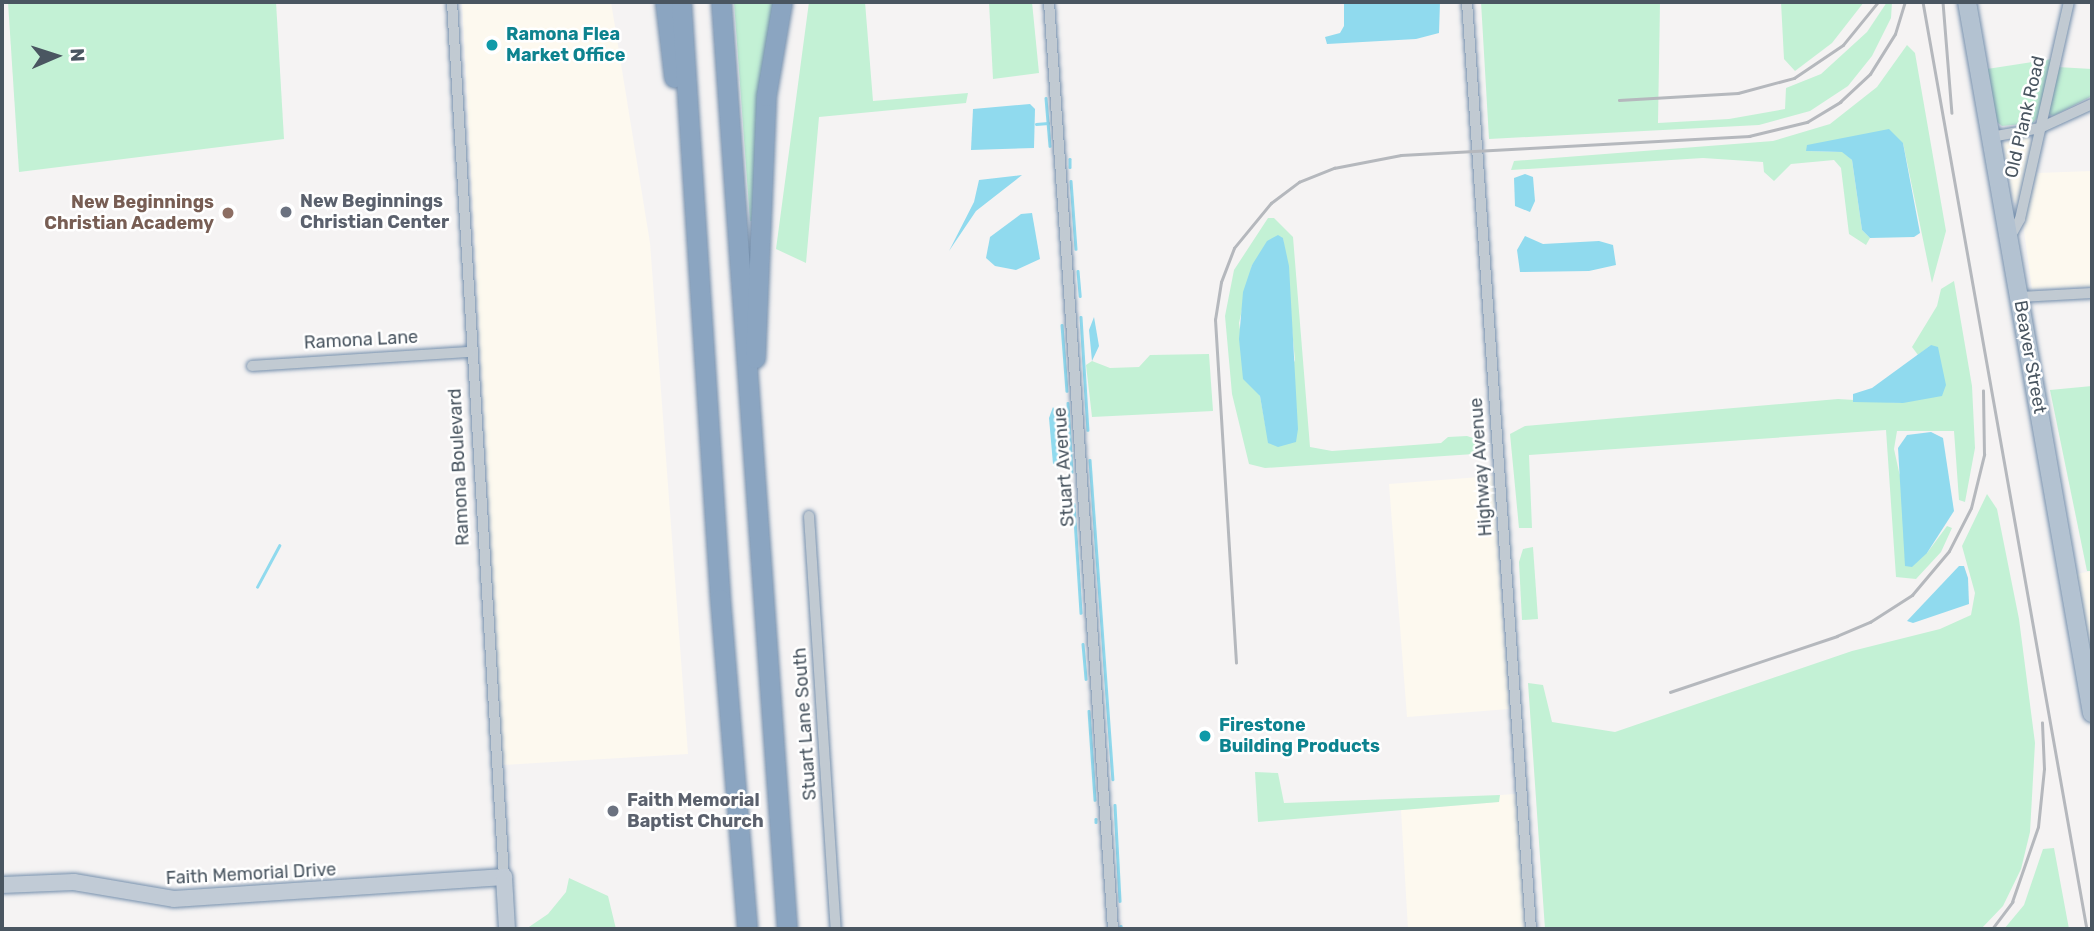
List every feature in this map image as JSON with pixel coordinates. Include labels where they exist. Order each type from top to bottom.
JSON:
[{"type":"highway","points":[[664,2],[685,215],[705,329]]},
{"type":"highway","points":[[681,2],[705,329],[720,599],[747,929]]},
{"type":"highway","points":[[721,2],[748,415],[787,929]]},
{"type":"highway","points":[[748,415],[754,372],[766,96],[782,2]]},
{"type":"main road","name":"Beaver Street","points":[[1968,2],[2092,713]]},
{"type":"street","name":"Ramona Boulevard","points":[[452,2],[471,352],[508,929]]},
{"type":"street","name":"Stuart Avenue","points":[[1049,2],[1113,929]]},
{"type":"street","name":"Highway Avenue","points":[[1467,2],[1531,929]]},
{"type":"street","name":"Old Plank Road","points":[[2009,239],[2020,219],[2069,2]]},
{"type":"street","points":[[1991,137],[2040,128],[2092,104]]},
{"type":"street","points":[[2020,298],[2092,293]]},
{"type":"street","name":"Ramona Lane","points":[[252,366],[471,352]]},
{"type":"street","name":"Stuart Lane South","points":[[809,516],[836,929]]},
{"type":"street","name":"Faith Memorial Drive","points":[[2,885],[74,882],[174,899],[504,877]]},
{"type":"shaded area","points":[[462,2],[611,2],[650,243],[688,754],[502,765]]},
{"type":"shaded area","points":[[2025,133],[2032,143],[2017,205],[2013,201],[2003,143]]},
{"type":"shaded area","points":[[2092,171],[2092,287],[2032,289],[2023,224],[2037,173]]},
{"type":"shaded area","points":[[1493,476],[1509,709],[1407,717],[1389,484]]},
{"type":"shaded area","points":[[2092,571],[2092,664],[2077,574]]},
{"type":"shaded area","points":[[1516,794],[1526,929],[1408,929],[1401,810],[1498,802],[1500,795]]},
{"type":"green space","points":[[8,2],[276,2],[284,139],[19,172]]},
{"type":"green space","points":[[734,2],[776,2],[752,221],[750,221]]},
{"type":"green space","points":[[809,2],[865,2],[873,101],[968,93],[966,103],[819,117],[806,263],[776,249]]},
{"type":"green space","points":[[989,2],[1032,2],[1039,73],[993,79]]},
{"type":"green space","points":[[1481,2],[1660,2],[1658,123],[1729,119],[1785,109],[1786,88],[1821,74],[1867,32],[1887,2],[1892,2],[1891,18],[1872,56],[1848,86],[1810,111],[1759,125],[1489,139]]},
{"type":"green space","points":[[1781,2],[1864,2],[1832,43],[1795,71],[1784,59]]},
{"type":"green space","points":[[1907,45],[1915,53],[1946,231],[1932,283],[1903,143],[1806,151],[1843,152],[1852,160],[1862,230],[1870,238],[1866,245],[1849,234],[1841,168],[1834,160],[1791,164],[1774,181],[1764,172],[1763,162],[1703,158],[1511,170],[1514,161],[1773,141],[1830,124],[1877,87]]},
{"type":"green space","points":[[2052,59],[2038,117],[2033,123],[2002,126],[1997,122],[1987,69]]},
{"type":"green space","points":[[2057,67],[2092,69],[2092,96],[2053,116],[2047,113]]},
{"type":"green space","points":[[1268,218],[1274,218],[1293,237],[1310,447],[1332,451],[1441,443],[1448,437],[1467,436],[1479,440],[1474,454],[1265,468],[1249,464],[1232,394],[1225,316],[1234,270]],"holes":[[[1283,238],[1295,360],[1266,429],[1260,396],[1245,364],[1239,323],[1252,265]]]},
{"type":"green space","points":[[1954,281],[1972,386],[1975,448],[1965,502],[1959,500],[1954,431],[1897,431],[1894,449],[1899,472],[1927,553],[1947,526],[1952,528],[1941,552],[1916,579],[1896,577],[1886,430],[1529,455],[1532,528],[1519,528],[1510,434],[1525,426],[1838,399],[1903,403],[1931,345],[1918,355],[1912,347],[1937,306],[1941,289]]},
{"type":"green space","points":[[1209,354],[1213,411],[1092,417],[1086,365],[1092,361],[1110,368],[1139,367],[1150,355]]},
{"type":"green space","points":[[2092,386],[2092,571],[2087,571],[2050,390]]},
{"type":"green space","points":[[1987,494],[1997,509],[2019,619],[2035,743],[2030,832],[2021,869],[2003,906],[1981,929],[1545,929],[1528,683],[1543,685],[1552,722],[1615,732],[1852,651],[1940,629],[1971,615],[1975,593],[1962,546]]},
{"type":"green space","points":[[1533,547],[1538,619],[1522,620],[1519,562],[1523,549]]},
{"type":"green space","points":[[1255,772],[1278,773],[1284,803],[1500,795],[1499,802],[1258,822]]},
{"type":"green space","points":[[2054,848],[2069,929],[2004,929],[2024,905],[2043,849]]},
{"type":"green space","points":[[569,878],[608,896],[616,929],[526,929],[548,914],[566,892]]},
{"type":"water","points":[[1344,2],[1440,2],[1439,33],[1416,39],[1327,44],[1325,37],[1340,33],[1344,26]]},
{"type":"water","points":[[1030,104],[1035,109],[1034,148],[971,150],[973,109]]},
{"type":"water","points":[[1889,129],[1903,143],[1920,233],[1914,237],[1870,238],[1862,230],[1852,160],[1842,152],[1806,151],[1807,145]]},
{"type":"water","points":[[1525,174],[1533,177],[1535,201],[1530,212],[1515,206],[1514,178]]},
{"type":"water","points":[[1022,175],[976,211],[949,251],[974,202],[979,180]]},
{"type":"water","points":[[1032,213],[1040,259],[1016,270],[995,266],[986,258],[990,237],[1021,214]]},
{"type":"water","points":[[1278,235],[1283,238],[1289,266],[1298,429],[1296,442],[1278,447],[1268,443],[1260,396],[1243,379],[1239,339],[1243,292],[1252,265],[1267,241]]},
{"type":"water","points":[[1525,236],[1543,244],[1599,241],[1613,245],[1616,265],[1589,271],[1520,272],[1517,250]]},
{"type":"water","points":[[1094,317],[1099,346],[1092,361],[1089,330]]},
{"type":"water","points":[[1931,345],[1938,347],[1946,385],[1942,396],[1903,403],[1853,402],[1853,394],[1872,388]]},
{"type":"water","points":[[1053,407],[1059,418],[1058,469],[1053,464],[1049,418]]},
{"type":"water","points":[[1931,432],[1943,438],[1954,511],[1927,553],[1912,567],[1905,566],[1898,448],[1907,435]]},
{"type":"water","points":[[1959,566],[1964,566],[1968,578],[1969,604],[1913,623],[1907,621]]},
{"type":"waterway","points":[[1046,98],[1050,146]]},
{"type":"waterway","points":[[1036,124],[1048,123]]},
{"type":"waterway","points":[[1070,159],[1070,167]]},
{"type":"waterway","points":[[1071,181],[1076,249]]},
{"type":"waterway","points":[[1078,271],[1080,296]]},
{"type":"waterway","points":[[1081,317],[1088,430]]},
{"type":"waterway","points":[[1062,325],[1067,391]]},
{"type":"waterway","points":[[1068,403],[1072,472]]},
{"type":"waterway","points":[[1090,460],[1113,779]]},
{"type":"waterway","points":[[1074,504],[1081,613]]},
{"type":"waterway","points":[[257,587],[279,546]]},
{"type":"waterway","points":[[1083,644],[1086,679]]},
{"type":"waterway","points":[[1089,711],[1095,800]]},
{"type":"waterway","points":[[1115,805],[1120,901]]},
{"type":"railway","points":[[1619,100],[1738,93],[1794,78],[1843,45],[1878,2]]},
{"type":"railway","points":[[1236,663],[1215,320],[1221,282],[1234,248],[1271,203],[1299,182],[1334,168],[1401,155],[1749,136],[1807,122],[1840,102],[1870,74],[1895,34],[1905,2]]},
{"type":"railway","points":[[1923,2],[2087,929]]},
{"type":"railway","points":[[1943,2],[1952,113]]},
{"type":"railway","points":[[1670,692],[1837,636],[1870,622],[1912,595],[1949,551],[1971,508],[1984,455],[1983,391]]},
{"type":"railway","points":[[1992,929],[2012,902],[2038,827],[2044,769],[2042,723]]},
{"type":"place","name":"Ramona Flea Market Office","points":[[492,45]]},
{"type":"place","name":"New Beginnings Christian Center","points":[[286,212]]},
{"type":"place","name":"New Beginnings Christian Academy","points":[[228,213]]},
{"type":"place","name":"Firestone Building Products","points":[[1205,736]]},
{"type":"place","name":"Faith Memorial Baptist Church","points":[[613,811]]}]
